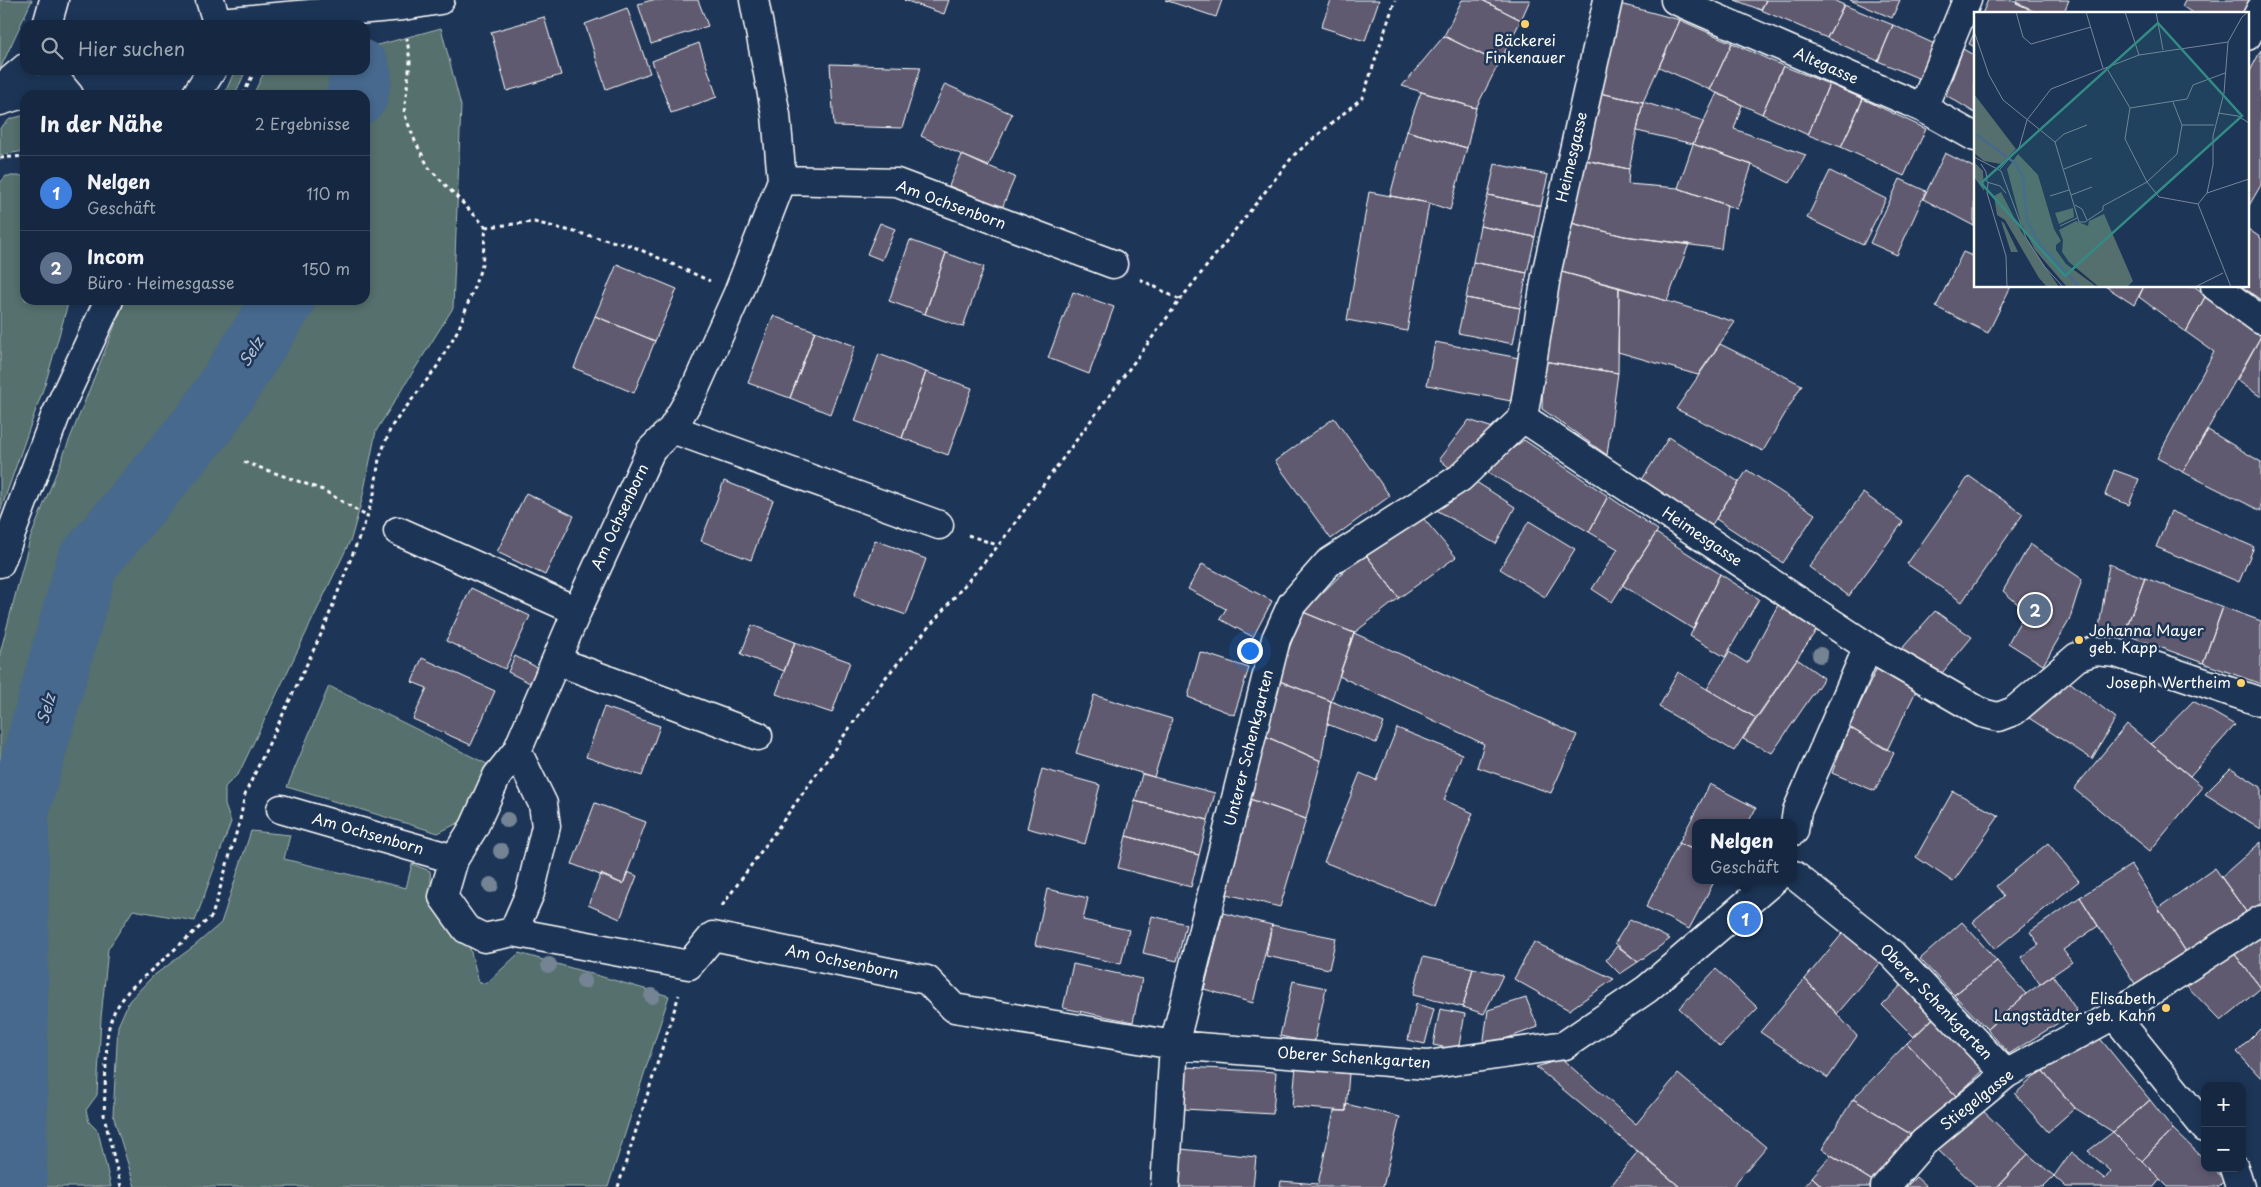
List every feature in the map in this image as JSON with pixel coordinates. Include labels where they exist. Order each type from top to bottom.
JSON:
[{"type":"street","points":[[48,20],[54,0]]},
{"type":"street","points":[[215,16],[285,17],[390,7],[440,0]]},
{"type":"street","name":"Am Ochsenborn","points":[[689,965],[512,932],[484,938],[466,929],[443,897],[454,859],[474,827],[497,776],[517,752],[577,611],[651,450],[672,429],[693,393],[738,293],[782,180],[776,115],[754,0]]},
{"type":"street","name":"Heimesgasse","points":[[1608,0],[1547,270],[1523,418],[1868,647],[1982,713],[1998,717],[2014,711],[2077,657],[2095,651],[2116,653],[2261,702]]},
{"type":"street","name":"Altegasse","points":[[1675,0],[1923,108],[1974,136]]},
{"type":"street","points":[[1923,108],[1967,0]]},
{"type":"street","points":[[2248,34],[2261,9]]},
{"type":"street","points":[[0,89],[20,72]]},
{"type":"street","points":[[199,90],[209,75]]},
{"type":"street","points":[[37,90],[60,83]]},
{"type":"street","points":[[0,101],[20,95]]},
{"type":"street","name":"Am Ochsenborn","points":[[782,180],[896,183],[1113,264]]},
{"type":"street","points":[[2219,288],[2261,320]]},
{"type":"street","points":[[55,417],[88,305]]},
{"type":"street","points":[[0,564],[55,417],[107,305]]},
{"type":"street","name":"Unterer Schenkgarten","points":[[1165,1187],[1174,1045],[1276,639],[1292,604],[1328,563],[1460,478],[1523,418]]},
{"type":"street","points":[[672,429],[939,525]]},
{"type":"street","points":[[398,531],[577,611]]},
{"type":"street","points":[[1796,819],[1797,811],[1868,647]]},
{"type":"street","points":[[557,661],[758,736]]},
{"type":"street","points":[[512,932],[530,893],[546,826],[544,804],[517,752]]},
{"type":"street","name":"Am Ochsenborn","points":[[281,809],[454,859]]},
{"type":"street","name":"Oberer Schenkgarten","points":[[1797,877],[1892,954],[2006,1074]]},
{"type":"street","name":"Oberer Schenkgarten","points":[[1174,1045],[1427,1065],[1566,1045],[1647,989],[1769,884]]},
{"type":"street","name":"Stiegelgasse","points":[[1885,1187],[1924,1142],[2006,1074],[2114,1015],[2261,920]]},
{"type":"street","points":[[689,965],[713,936]]},
{"type":"street","name":"Am Ochsenborn","points":[[713,936],[927,980],[954,1008],[1174,1045]]},
{"type":"street","points":[[2114,1015],[2204,1127]]},
{"type":"street","points":[[2235,1172],[2240,1187]]},
{"type":"path","points":[[713,936],[720,909],[886,677],[998,546],[1180,300],[1294,155],[1363,97],[1395,0]]},
{"type":"path","points":[[390,7],[410,62],[404,114],[415,141],[429,168],[486,227]]},
{"type":"path","points":[[245,90],[252,75]]},
{"type":"path","points":[[0,158],[20,156]]},
{"type":"path","points":[[486,227],[534,222],[632,246],[738,293]]},
{"type":"path","points":[[121,1187],[104,1116],[107,1038],[110,1022],[115,1010],[129,990],[212,916],[240,820],[245,794],[324,628],[367,517],[374,494],[379,458],[391,428],[436,368],[459,328],[482,265],[486,227]]},
{"type":"path","points":[[1113,264],[1180,300]]},
{"type":"path","points":[[244,462],[323,490],[367,517]]},
{"type":"path","points":[[618,1187],[689,965]]},
{"type":"green space","points":[[0,0],[32,0],[23,20],[20,20],[20,26],[0,69]]},
{"type":"green space","points":[[441,28],[461,106],[453,308],[376,431],[362,500],[351,539],[239,773],[225,787],[225,805],[231,822],[195,921],[133,910],[108,949],[101,1018],[97,1095],[86,1110],[89,1122],[98,1131],[111,1187],[0,1187],[0,653],[30,539],[123,305],[370,305],[370,90],[255,90],[263,75],[370,75],[370,46]]},
{"type":"green space","points":[[233,75],[244,75],[237,90],[226,90]]},
{"type":"green space","points":[[20,116],[20,152],[0,155],[0,128],[10,119]]},
{"type":"green space","points":[[6,176],[20,176],[20,305],[68,305],[47,378],[0,512],[0,183]]},
{"type":"green space","points":[[329,686],[487,764],[460,822],[438,833],[287,787]]},
{"type":"green space","points":[[251,831],[290,835],[284,859],[406,888],[412,864],[430,871],[433,902],[469,945],[479,982],[486,984],[519,953],[669,996],[608,1187],[135,1187],[113,1115],[118,1026],[129,1001],[153,976],[193,947],[221,923]]},
{"type":"building","points":[[652,0],[698,0],[708,26],[651,44],[638,4]]},
{"type":"building","points":[[904,0],[949,0],[944,14]]},
{"type":"building","points":[[1165,0],[1222,0],[1216,17]]},
{"type":"building","points":[[1331,0],[1379,0],[1365,41],[1321,27]]},
{"type":"building","points":[[1462,0],[1482,0],[1521,20],[1499,63],[1444,36]]},
{"type":"building","points":[[1482,0],[1530,0],[1521,20]]},
{"type":"building","points":[[1735,0],[1766,0],[1761,10]]},
{"type":"building","points":[[1766,0],[1833,0],[1844,5],[1827,38],[1761,10]]},
{"type":"building","points":[[1850,0],[1900,0],[1892,18]]},
{"type":"building","points":[[1988,0],[2011,0],[2029,8],[2027,12],[1983,12]]},
{"type":"building","points":[[2018,0],[2069,0],[2064,12],[2036,12],[2016,3]]},
{"type":"building","points":[[2185,0],[2256,0],[2248,12],[2191,12],[2182,6]]},
{"type":"building","points":[[1620,4],[1680,20],[1643,102],[1594,92]]},
{"type":"building","points":[[1844,5],[1893,25],[1878,61],[1827,38]]},
{"type":"building","points":[[627,8],[650,73],[606,89],[585,24]]},
{"type":"building","points":[[544,17],[561,75],[507,91],[491,32]]},
{"type":"building","points":[[1680,20],[1732,43],[1710,90],[1659,67]]},
{"type":"building","points":[[1893,25],[1939,46],[1925,81],[1878,61]]},
{"type":"building","points":[[1974,33],[1974,46],[1969,44]]},
{"type":"building","points":[[1444,36],[1499,63],[1476,108],[1402,86]]},
{"type":"building","points":[[699,43],[717,97],[671,113],[652,61]]},
{"type":"building","points":[[1732,43],[1783,66],[1762,114],[1710,90]]},
{"type":"building","points":[[1963,49],[1974,55],[1974,112],[1946,95]]},
{"type":"building","points":[[2261,50],[2261,185],[2248,207],[2248,75]]},
{"type":"building","points":[[830,64],[921,67],[902,128],[834,126]]},
{"type":"building","points":[[1783,66],[1829,84],[1808,135],[1762,114]]},
{"type":"building","points":[[945,84],[1012,114],[988,167],[921,136]]},
{"type":"building","points":[[1829,84],[1863,99],[1841,147],[1808,135]]},
{"type":"building","points":[[1421,92],[1476,108],[1467,148],[1407,131]]},
{"type":"building","points":[[1594,92],[1643,102],[1629,169],[1580,159]]},
{"type":"building","points":[[1717,93],[1742,105],[1734,129],[1806,155],[1790,183],[1752,165],[1693,144]]},
{"type":"building","points":[[1863,99],[1926,129],[1904,176],[1841,147]]},
{"type":"building","points":[[1643,102],[1704,121],[1693,144],[1637,131]]},
{"type":"building","points":[[1407,131],[1467,148],[1450,210],[1429,203],[1390,196]]},
{"type":"building","points":[[1693,144],[1752,165],[1737,209],[1678,188]]},
{"type":"building","points":[[1945,153],[1974,168],[1974,226],[1923,199]]},
{"type":"building","points":[[962,155],[1015,177],[1002,208],[949,186]]},
{"type":"building","points":[[1580,159],[1629,169],[1628,184],[1678,188],[1727,205],[1721,249],[1624,236],[1567,222]]},
{"type":"building","points":[[1495,164],[1548,175],[1541,206],[1488,195]]},
{"type":"building","points":[[1830,171],[1886,199],[1863,245],[1807,218]]},
{"type":"building","points":[[1900,179],[1926,191],[1897,255],[1870,243]]},
{"type":"building","points":[[1369,192],[1429,203],[1407,331],[1347,320]]},
{"type":"building","points":[[1488,195],[1541,206],[1535,237],[1480,226]]},
{"type":"building","points":[[1567,222],[1624,236],[1689,244],[1667,301],[1554,270]]},
{"type":"building","points":[[880,223],[895,229],[882,260],[867,254]]},
{"type":"building","points":[[1480,226],[1535,237],[1527,273],[1473,262]]},
{"type":"building","points":[[2248,229],[2261,238],[2261,300],[2244,288],[2248,288]]},
{"type":"building","points":[[910,240],[946,253],[925,314],[889,301]]},
{"type":"building","points":[[1963,252],[1974,257],[1974,288],[2010,288],[1988,333],[1936,307]]},
{"type":"building","points":[[946,253],[984,267],[963,327],[925,314]]},
{"type":"building","points":[[1473,262],[1527,273],[1520,308],[1466,298]]},
{"type":"building","points":[[617,264],[677,289],[655,341],[595,316]]},
{"type":"building","points":[[1554,270],[1619,287],[1618,373],[1543,361]]},
{"type":"building","points":[[1619,287],[1735,322],[1698,375],[1618,352]]},
{"type":"building","points":[[2108,288],[2143,288],[2134,305]]},
{"type":"building","points":[[2143,288],[2197,288],[2206,295],[2186,332],[2139,297]]},
{"type":"building","points":[[1073,292],[1114,307],[1089,374],[1048,358]]},
{"type":"building","points":[[2206,295],[2261,336],[2183,472],[2157,458],[2214,352],[2186,332]]},
{"type":"building","points":[[1466,298],[1520,308],[1513,344],[1458,333]]},
{"type":"building","points":[[595,316],[655,341],[634,393],[574,368]]},
{"type":"building","points":[[773,316],[815,331],[790,398],[748,383]]},
{"type":"building","points":[[815,331],[855,346],[830,414],[790,398]]},
{"type":"building","points":[[2261,336],[2261,397],[2237,380]]},
{"type":"building","points":[[1435,342],[1519,358],[1511,401],[1427,385]]},
{"type":"building","points":[[1720,344],[1802,385],[1763,451],[1676,409]]},
{"type":"building","points":[[879,354],[926,372],[902,438],[855,421]]},
{"type":"building","points":[[1543,361],[1618,373],[1607,455],[1542,409]]},
{"type":"building","points":[[926,372],[972,388],[948,455],[902,438]]},
{"type":"building","points":[[1334,418],[1390,496],[1331,539],[1275,461]]},
{"type":"building","points":[[1469,420],[1493,428],[1452,470],[1439,459]]},
{"type":"building","points":[[2208,430],[2261,462],[2261,511],[2183,472]]},
{"type":"building","points":[[1669,437],[1739,482],[1708,531],[1638,486]]},
{"type":"building","points":[[1524,440],[1608,496],[1589,532],[1484,470]]},
{"type":"building","points":[[1747,470],[1815,514],[1783,563],[1716,519]]},
{"type":"building","points":[[2114,470],[2139,479],[2129,505],[2105,495]]},
{"type":"building","points":[[1969,476],[2023,514],[1962,602],[1907,564]]},
{"type":"building","points":[[1470,478],[1515,507],[1496,544],[1433,508]]},
{"type":"building","points":[[724,481],[773,500],[751,560],[701,541]]},
{"type":"building","points":[[526,493],[574,516],[545,575],[497,552]]},
{"type":"building","points":[[1863,493],[1903,522],[1849,596],[1809,567]]},
{"type":"building","points":[[1608,496],[1658,530],[1612,602],[1592,589],[1618,549],[1589,532]]},
{"type":"building","points":[[1417,511],[1456,557],[1399,598],[1364,552]]},
{"type":"building","points":[[2171,511],[2254,547],[2239,582],[2156,547]]},
{"type":"building","points":[[1529,521],[1575,549],[1545,597],[1500,569]]},
{"type":"building","points":[[1656,533],[1720,574],[1693,629],[1622,585]]},
{"type":"building","points":[[875,540],[926,559],[906,615],[854,596]]},
{"type":"building","points":[[2030,544],[2082,579],[2069,621],[2043,665],[2008,643],[2026,611],[2003,591]]},
{"type":"building","points":[[1364,552],[1399,598],[1354,633],[1303,612]]},
{"type":"building","points":[[1202,564],[1272,601],[1253,637],[1220,619],[1226,609],[1188,589]]},
{"type":"building","points":[[2109,564],[2145,578],[2124,634],[2099,628]]},
{"type":"building","points":[[1720,574],[1759,599],[1725,657],[1690,636]]},
{"type":"building","points":[[2145,578],[2223,607],[2203,663],[2124,634]]},
{"type":"building","points":[[471,588],[530,616],[505,669],[446,641]]},
{"type":"building","points":[[1779,603],[1818,628],[1756,718],[1707,689],[1729,652],[1747,663]]},
{"type":"building","points":[[2223,607],[2261,621],[2261,684],[2203,663]]},
{"type":"building","points":[[1935,611],[1972,637],[1937,679],[1898,653]]},
{"type":"building","points":[[1303,612],[1354,633],[1331,701],[1277,680]]},
{"type":"building","points":[[752,625],[795,642],[784,671],[741,654]]},
{"type":"building","points":[[1354,633],[1577,735],[1551,793],[1477,767],[1484,744],[1339,676]]},
{"type":"building","points":[[795,642],[850,662],[832,713],[776,694]]},
{"type":"building","points":[[1200,652],[1249,668],[1234,715],[1188,697]]},
{"type":"building","points":[[515,656],[538,668],[530,683],[508,672]]},
{"type":"building","points":[[422,658],[495,691],[471,745],[413,719],[427,688],[412,682]]},
{"type":"building","points":[[1797,659],[1824,678],[1772,753],[1743,739]]},
{"type":"building","points":[[1878,666],[1917,689],[1887,750],[1849,727]]},
{"type":"building","points":[[1678,672],[1756,718],[1734,751],[1659,707]]},
{"type":"building","points":[[1277,680],[1331,701],[1321,761],[1265,736]]},
{"type":"building","points":[[2067,680],[2116,718],[2092,759],[2029,718]]},
{"type":"building","points":[[1094,695],[1172,719],[1154,777],[1076,753]]},
{"type":"building","points":[[1331,701],[1384,723],[1376,743],[1327,724]]},
{"type":"building","points":[[2193,701],[2235,725],[2190,776],[2151,744]]},
{"type":"building","points":[[604,707],[660,726],[642,776],[586,757]]},
{"type":"building","points":[[2127,724],[2203,787],[2150,851],[2074,789]]},
{"type":"building","points":[[1849,727],[1894,753],[1875,791],[1832,773]]},
{"type":"building","points":[[1397,728],[1462,754],[1444,800],[1473,813],[1436,907],[1324,862],[1360,773],[1376,780]]},
{"type":"building","points":[[1265,736],[1321,761],[1306,819],[1250,799]]},
{"type":"building","points":[[2231,768],[2261,787],[2261,829],[2205,794]]},
{"type":"building","points":[[1042,769],[1100,785],[1085,844],[1027,828]]},
{"type":"building","points":[[1142,774],[1215,793],[1208,820],[1135,801]]},
{"type":"building","points":[[1710,784],[1756,808],[1750,819],[1692,819],[1692,849],[1679,843]]},
{"type":"building","points":[[1953,791],[1999,816],[1953,882],[1916,857]]},
{"type":"building","points":[[1250,799],[1306,819],[1280,907],[1227,894]]},
{"type":"building","points":[[1135,801],[1208,820],[1199,855],[1126,836]]},
{"type":"building","points":[[595,803],[646,822],[623,884],[572,864]]},
{"type":"building","points":[[1126,836],[1199,855],[1191,887],[1118,868]]},
{"type":"building","points":[[2261,842],[2261,903],[2247,913],[2221,877]]},
{"type":"building","points":[[1679,843],[1692,849],[1692,884],[1713,884],[1689,929],[1646,907]]},
{"type":"building","points":[[2048,843],[2079,881],[1995,949],[1973,922],[2004,896],[1996,886]]},
{"type":"building","points":[[2131,865],[2188,955],[2137,987],[2080,897]]},
{"type":"building","points":[[2215,868],[2247,913],[2188,955],[2158,908]]},
{"type":"building","points":[[628,872],[637,876],[620,919],[588,905],[601,874],[623,884]]},
{"type":"building","points":[[1047,889],[1088,898],[1083,920],[1129,930],[1121,964],[1035,945]]},
{"type":"building","points":[[2080,897],[2098,926],[2063,950],[2072,962],[2040,984],[2021,957],[2039,945],[2030,932]]},
{"type":"building","points":[[1223,913],[1272,925],[1253,1003],[1204,989]]},
{"type":"building","points":[[1152,916],[1186,924],[1177,961],[1143,953]]},
{"type":"building","points":[[1630,919],[1670,939],[1638,962],[1615,943]]},
{"type":"building","points":[[1962,922],[1997,961],[1954,995],[1920,959]]},
{"type":"building","points":[[1272,925],[1336,938],[1329,969],[1266,956]]},
{"type":"building","points":[[1847,928],[1883,960],[1837,1014],[1805,979]]},
{"type":"building","points":[[2261,931],[2261,988],[2233,952]]},
{"type":"building","points":[[1534,942],[1614,979],[1569,1010],[1514,979]]},
{"type":"building","points":[[1617,946],[1638,962],[1620,974],[1606,960]]},
{"type":"building","points":[[2233,952],[2261,988],[2221,1021],[2181,980]]},
{"type":"building","points":[[1423,957],[1473,968],[1463,1007],[1413,995]]},
{"type":"building","points":[[1997,961],[2026,994],[1987,1029],[1954,995]]},
{"type":"building","points":[[1073,964],[1142,979],[1133,1022],[1063,1008]]},
{"type":"building","points":[[1473,968],[1503,975],[1484,1014],[1463,1007]]},
{"type":"building","points":[[1716,969],[1758,1008],[1720,1047],[1679,1008]]},
{"type":"building","points":[[2053,975],[2077,1011],[2009,1054],[1987,1029],[2026,994]]},
{"type":"building","points":[[1908,978],[1941,1011],[1914,1037],[1882,1005]]},
{"type":"building","points":[[1805,979],[1857,1036],[1828,1078],[1760,1032]]},
{"type":"building","points":[[1293,981],[1326,988],[1314,1043],[1280,1036]]},
{"type":"building","points":[[1526,998],[1538,1027],[1483,1047],[1488,1010]]},
{"type":"building","points":[[1416,1004],[1434,1009],[1425,1044],[1408,1040]]},
{"type":"building","points":[[1440,1009],[1465,1014],[1458,1050],[1433,1045]]},
{"type":"building","points":[[1934,1017],[1985,1069],[1956,1096],[1907,1043]]},
{"type":"building","points":[[2261,1028],[2261,1078],[2237,1052]]},
{"type":"building","points":[[2098,1036],[2150,1100],[2113,1132],[2075,1108],[2042,1070],[2034,1070]]},
{"type":"building","points":[[1907,1043],[1956,1096],[1917,1138],[1853,1099]]},
{"type":"building","points":[[1562,1059],[1636,1124],[1678,1074],[1766,1147],[1732,1187],[1680,1187],[1536,1067]]},
{"type":"building","points":[[1186,1067],[1276,1072],[1273,1114],[1184,1109]]},
{"type":"building","points":[[1296,1067],[1349,1073],[1346,1111],[1292,1107]]},
{"type":"building","points":[[2042,1070],[2075,1108],[2048,1132],[2015,1094]]},
{"type":"building","points":[[1853,1099],[1917,1138],[1879,1185],[1822,1149]]},
{"type":"building","points":[[2150,1100],[2173,1129],[2142,1161],[2113,1132]]},
{"type":"building","points":[[1346,1104],[1400,1117],[1383,1187],[1280,1187],[1281,1181],[1318,1184],[1334,1111],[1346,1111]]},
{"type":"building","points":[[1979,1107],[2028,1154],[1997,1187],[1977,1187],[1938,1150]]},
{"type":"building","points":[[2173,1129],[2201,1156],[2201,1172],[2217,1172],[2225,1180],[2218,1187],[2168,1187],[2142,1161]]},
{"type":"building","points":[[2113,1132],[2160,1179],[2154,1187],[2066,1187],[2054,1176],[2071,1152],[2105,1179],[2111,1171],[2088,1151]]},
{"type":"building","points":[[1181,1149],[1256,1157],[1253,1187],[1177,1187]]},
{"type":"building","points":[[1638,1151],[1680,1187],[1610,1187]]},
{"type":"building","points":[[2028,1154],[2054,1176],[2043,1187],[1997,1187]]},
{"type":"building","points":[[1831,1155],[1879,1185],[1877,1187],[1823,1187],[1812,1177]]},
{"type":"building","points":[[1812,1177],[1823,1187],[1803,1187]]},
{"type":"building","points":[[1916,1177],[1927,1187],[1906,1187]]},
{"type":"waterway","name":"Selz","points":[[358,90],[360,75]]},
{"type":"waterway","name":"Selz","points":[[16,1187],[18,812],[87,563],[207,420],[281,305]]},
{"type":"place","name":"Bäckerei Finkenauer","points":[[1525,24]]},
{"type":"place","name":"Incom","points":[[2035,610]]},
{"type":"place","name":"Johanna Mayer geb. Kapp","points":[[2079,640]]},
{"type":"place","name":"Joseph Wertheim","points":[[2241,683]]},
{"type":"place","name":"Nelgen","points":[[1745,919]]},
{"type":"place","name":"Elisabeth Langstädter geb. Kahn","points":[[2166,1008]]}]
